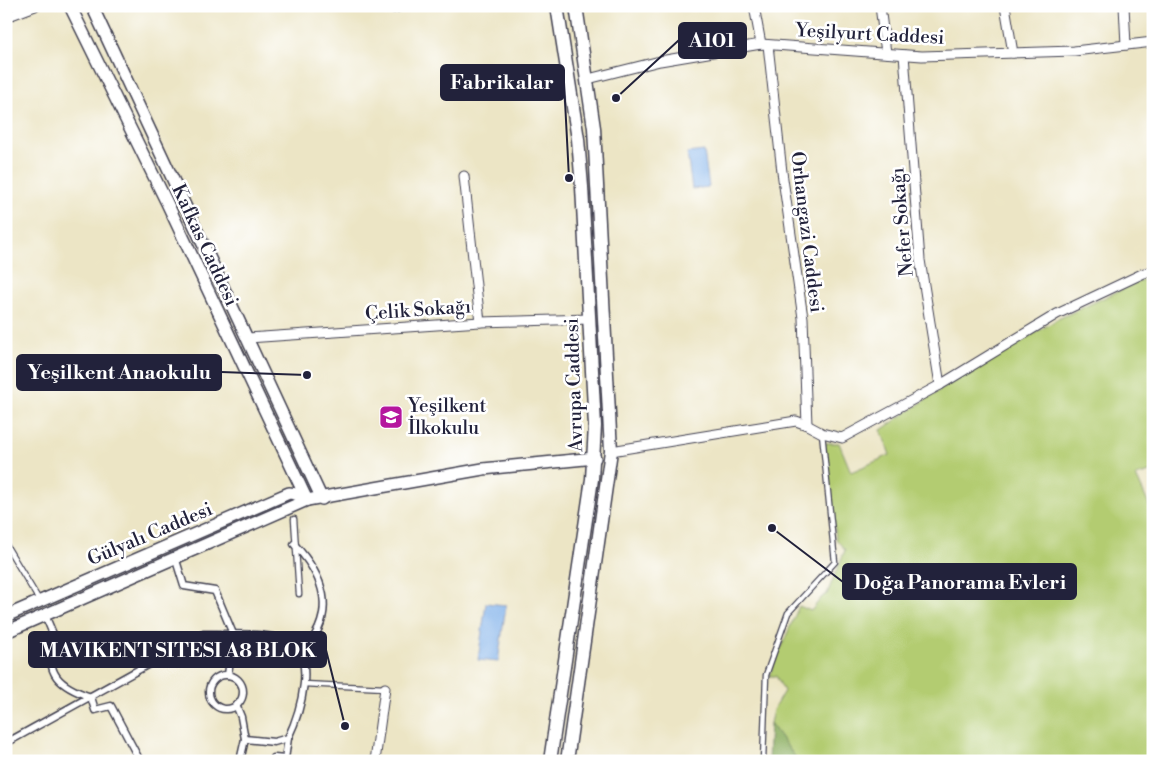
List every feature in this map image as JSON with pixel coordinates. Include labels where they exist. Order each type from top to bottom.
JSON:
[{"type":"main road","name":"Avrupa Caddesi","points":[[550,761],[595,458],[590,319],[578,139],[557,6]]},
{"type":"main road","name":"Avrupa Caddesi","points":[[568,761],[611,451],[599,197],[588,79],[576,6]]},
{"type":"street","points":[[6,17],[35,6]]},
{"type":"street","name":"Kafkas Caddesi","points":[[70,6],[167,203],[307,500]]},
{"type":"street","name":"Kafkas Caddesi","points":[[92,6],[322,499]]},
{"type":"street","points":[[578,22],[580,6]]},
{"type":"street","name":"Orhangazi Caddesi","points":[[754,6],[765,44],[802,318],[807,424]]},
{"type":"street","points":[[880,6],[886,53]]},
{"type":"street","points":[[1005,6],[1013,53]]},
{"type":"street","points":[[1124,6],[1126,45]]},
{"type":"street","name":"Yeşilyurt Caddesi","points":[[588,79],[660,61],[765,44],[904,55],[1074,51],[1153,42]]},
{"type":"street","name":"Nefer Sokağı","points":[[904,55],[920,260],[940,385]]},
{"type":"street","points":[[464,176],[480,322]]},
{"type":"street","points":[[611,451],[796,422],[807,424],[822,433],[842,438],[940,385],[1057,314],[1144,273],[1153,272]]},
{"type":"street","name":"Çelik Sokağı","points":[[248,338],[480,322],[590,319]]},
{"type":"street","name":"Gülyalı Caddesi","points":[[6,632],[307,500],[322,499],[483,469],[595,458]]},
{"type":"street","name":"Gülyalı Caddesi","points":[[6,616],[289,493],[297,494],[307,500]]},
{"type":"street","points":[[274,761],[274,758],[285,759],[288,738],[294,724],[304,684],[303,660],[297,649],[296,640],[312,640],[320,629],[325,615],[325,598],[307,558],[294,544]]},
{"type":"street","points":[[175,557],[184,586],[215,591],[233,634],[228,675]]},
{"type":"street","points":[[45,615],[56,641],[51,654],[51,665],[58,679],[66,686],[90,697],[94,710],[111,706],[140,761]]},
{"type":"street","points":[[6,744],[203,634],[233,634],[285,640],[297,649]]},
{"type":"street","points":[[228,675],[233,675],[243,687],[241,702],[229,709],[216,707],[209,696],[211,683],[219,676],[228,675]]},
{"type":"street","points":[[375,761],[385,688]]},
{"type":"street","points":[[236,705],[241,717],[245,739],[240,761]]},
{"type":"street","points":[[245,739],[274,742],[288,738]]},
{"type":"lane","points":[[763,761],[766,675],[788,613],[835,562],[822,433]]},
{"type":"lane","points":[[294,519],[298,594]]},
{"type":"lane","points":[[6,545],[39,601]]},
{"type":"lane","points":[[304,684],[385,688]]},
{"type":"green space","points":[[1153,275],[1153,471],[1136,476],[1153,514],[1153,761],[798,761],[770,723],[773,710],[784,691],[776,676],[769,676],[799,606],[811,611],[822,597],[827,594],[845,550],[836,539],[825,443],[839,443],[851,472],[890,455],[881,430],[940,390],[1058,319]]},
{"type":"green space","points":[[770,723],[798,761],[768,761]]},
{"type":"water","points":[[704,151],[709,187],[692,189],[687,153]]},
{"type":"water","points":[[486,603],[506,605],[498,662],[478,660]]},
{"type":"place","name":"A101","points":[[616,98]]},
{"type":"place","name":"Fabrikalar","points":[[569,178]]},
{"type":"place","name":"Yeşilkent Anaokulu","points":[[307,375]]},
{"type":"place","name":"Yeşilkent İlkokulu","points":[[391,417]]},
{"type":"place","name":"Doğa Panorama Evleri","points":[[772,528]]},
{"type":"place","name":"MAVIKENT SITESI A8 BLOK","points":[[345,726]]}]
